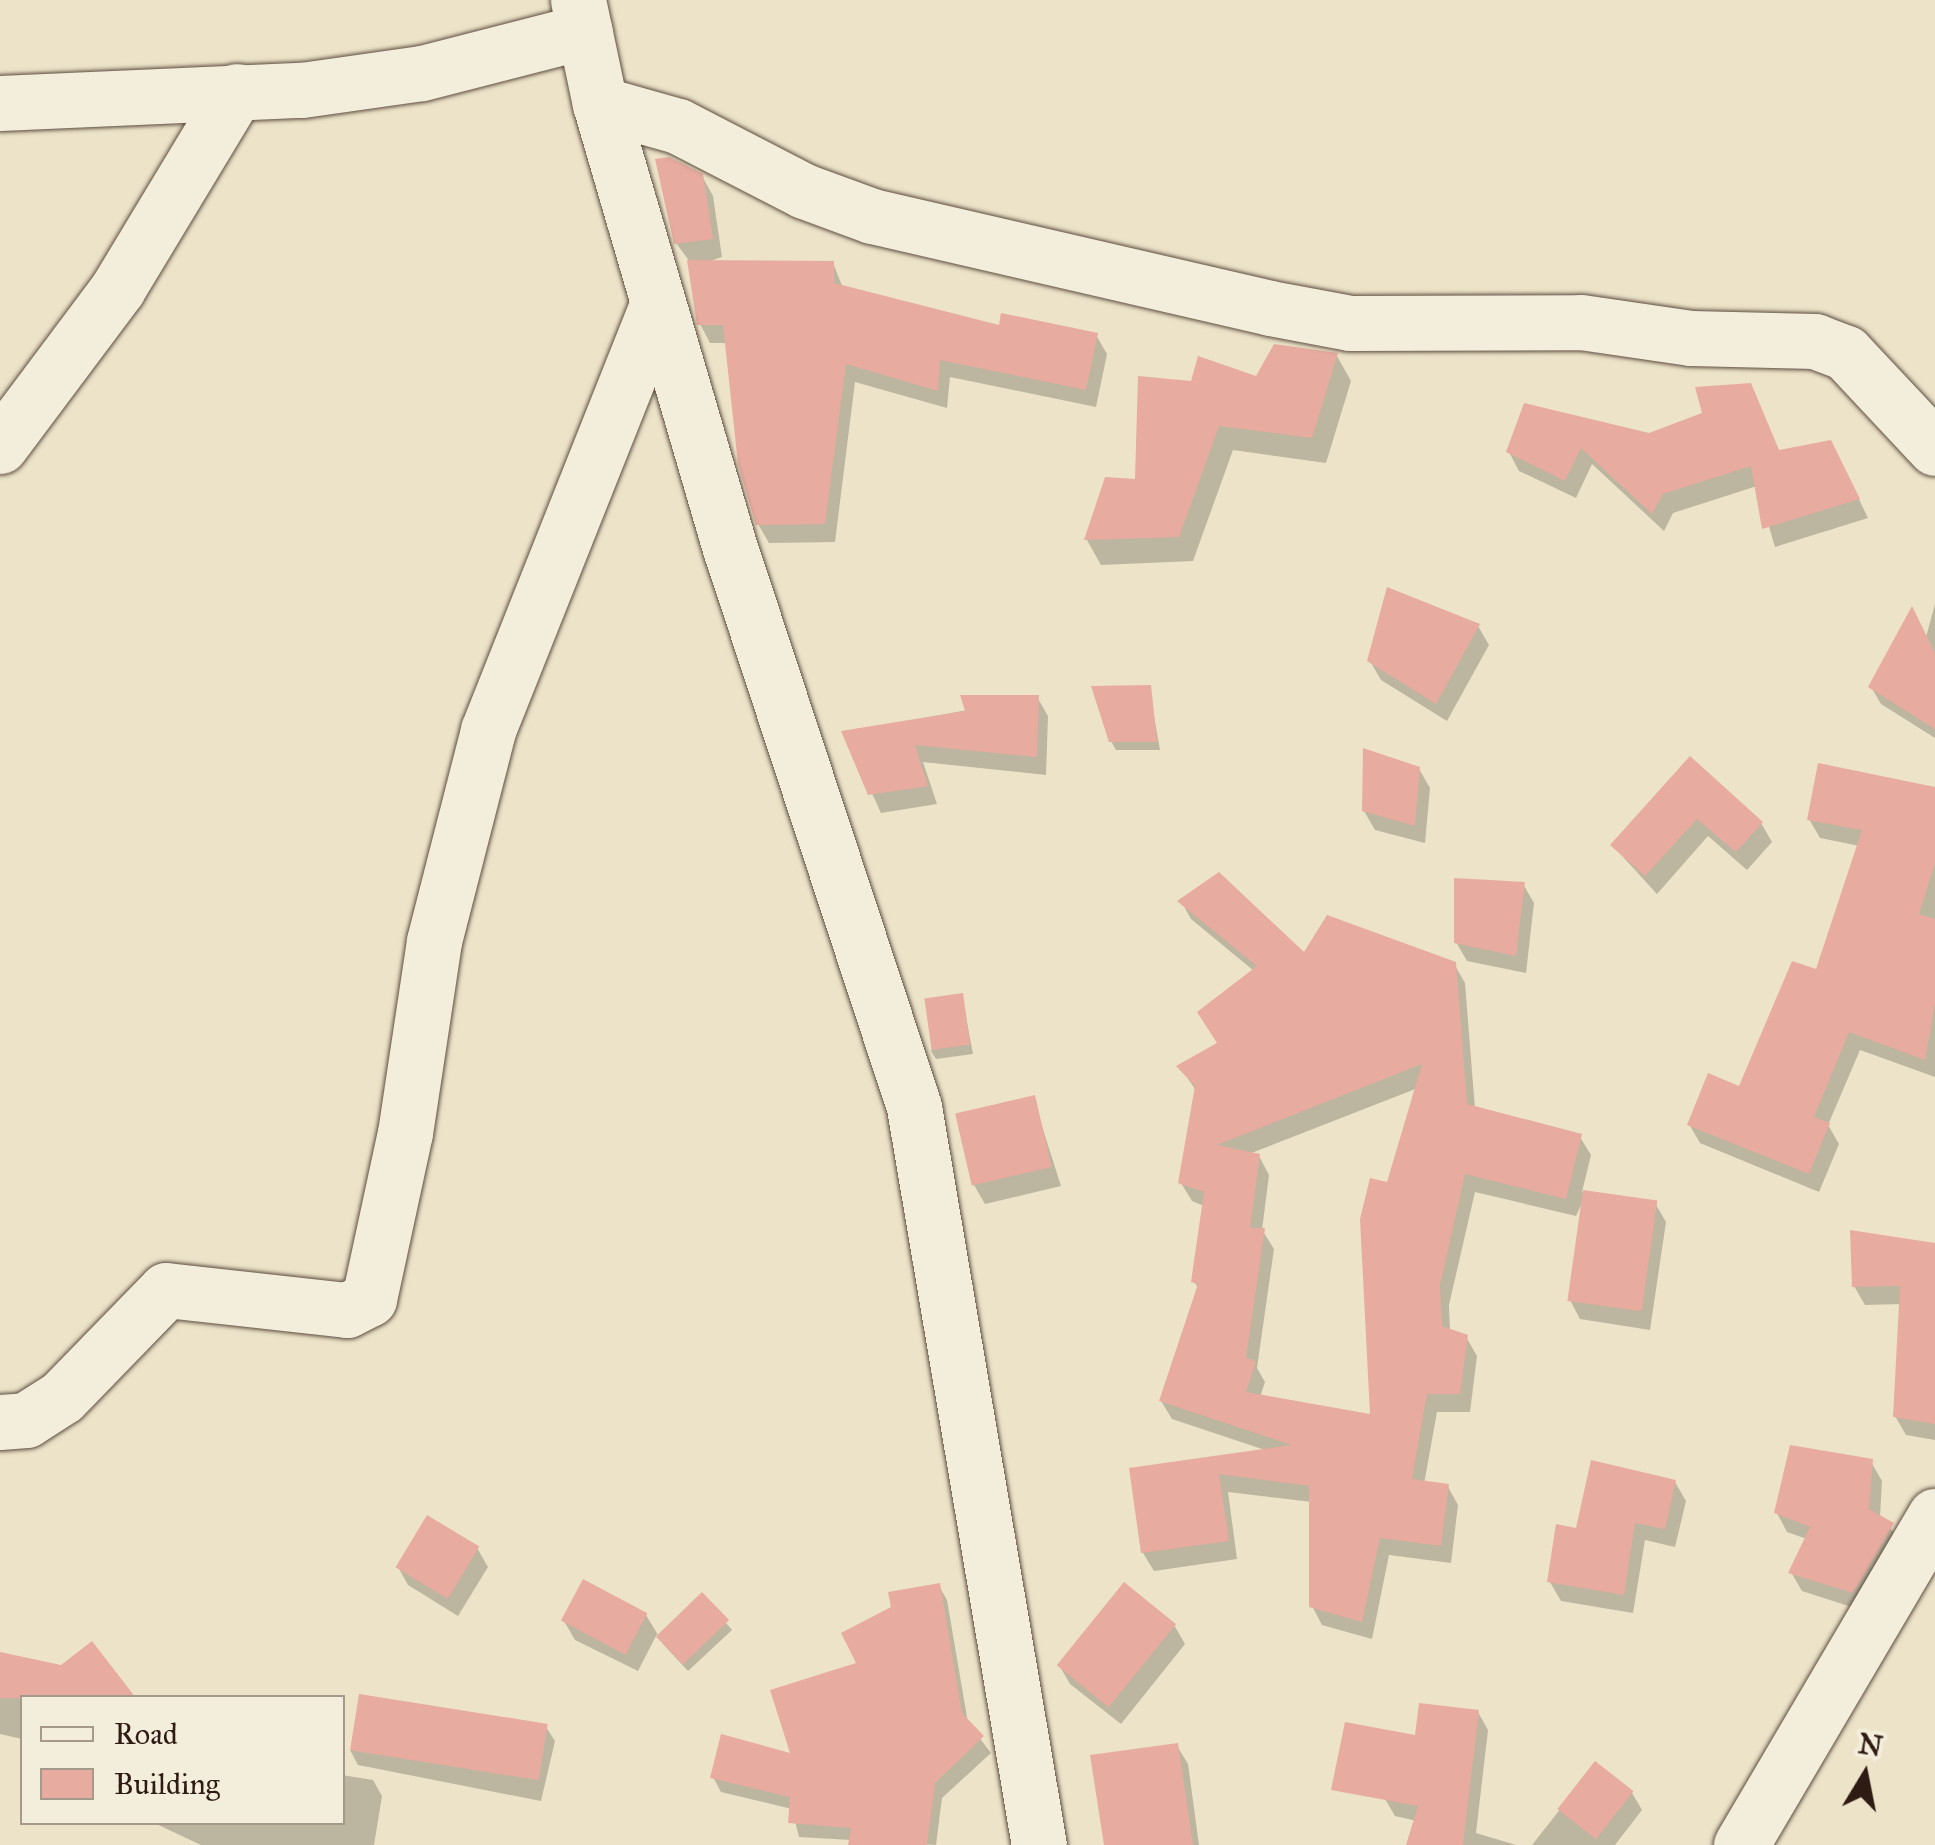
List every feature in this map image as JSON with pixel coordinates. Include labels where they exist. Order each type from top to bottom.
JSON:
[{"type":"street","points":[[0,104],[237,90],[302,90],[422,73],[582,16],[600,104],[658,306],[914,1107],[1039,1845]]},
{"type":"street","points":[[0,446],[118,288],[237,90]]},
{"type":"street","points":[[600,104],[678,126],[804,191],[872,216],[1270,308],[1350,323],[1581,322],[1691,338],[1815,342],[1846,353],[1935,448]]},
{"type":"street","points":[[0,1422],[26,1420],[62,1397],[166,1290],[347,1310],[369,1299],[405,1133],[434,941],[488,730],[658,306]]},
{"type":"street","points":[[1742,1845],[1935,1516]]},
{"type":"building","points":[[669,157],[703,174],[713,239],[674,244],[655,159]]},
{"type":"building","points":[[687,260],[834,261],[834,283],[999,325],[1001,313],[1098,333],[1086,390],[940,360],[938,391],[846,364],[825,524],[756,525],[738,464],[723,325],[697,325]]},
{"type":"building","points":[[1274,344],[1338,353],[1312,438],[1219,426],[1179,537],[1084,540],[1105,477],[1135,479],[1138,376],[1191,381],[1198,356],[1256,376]]},
{"type":"building","points":[[1751,383],[1779,450],[1831,440],[1860,499],[1762,529],[1751,466],[1663,494],[1652,514],[1581,448],[1565,481],[1506,452],[1524,403],[1649,433],[1702,413],[1695,387]]},
{"type":"building","points":[[1387,587],[1480,624],[1436,704],[1367,661]]},
{"type":"building","points":[[1912,606],[1935,653],[1935,729],[1868,687]]},
{"type":"building","points":[[1151,685],[1157,742],[1109,742],[1091,686]]},
{"type":"building","points":[[960,695],[1039,695],[1037,757],[915,745],[928,786],[868,795],[841,731],[965,711]]},
{"type":"building","points":[[1363,748],[1420,767],[1415,826],[1362,811]]},
{"type":"building","points":[[1690,756],[1763,822],[1736,852],[1697,819],[1645,876],[1610,845]]},
{"type":"building","points":[[1818,763],[1935,787],[1935,863],[1919,914],[1935,919],[1935,1004],[1925,1060],[1849,1032],[1814,1117],[1830,1123],[1809,1174],[1687,1125],[1708,1073],[1739,1086],[1792,961],[1816,969],[1862,830],[1807,820]]},
{"type":"building","points":[[1219,872],[1304,952],[1327,915],[1456,962],[1467,1104],[1582,1134],[1566,1199],[1465,1174],[1440,1285],[1442,1326],[1468,1335],[1460,1394],[1427,1394],[1412,1479],[1449,1484],[1441,1546],[1380,1538],[1362,1622],[1309,1607],[1309,1486],[1219,1474],[1229,1541],[1141,1553],[1129,1468],[1292,1445],[1159,1401],[1198,1284],[1191,1282],[1204,1192],[1178,1183],[1195,1086],[1176,1066],[1217,1043],[1197,1012],[1257,966],[1177,901]],"holes":[[[1422,1064],[1387,1182],[1370,1178],[1360,1219],[1370,1414],[1246,1392],[1256,1361],[1246,1358],[1265,1228],[1250,1228],[1260,1154],[1217,1145]]]},
{"type":"building","points":[[1454,878],[1525,882],[1516,956],[1454,943]]},
{"type":"building","points":[[963,993],[970,1044],[932,1050],[924,998]]},
{"type":"building","points":[[1035,1095],[1052,1167],[972,1186],[955,1113]]},
{"type":"building","points":[[1583,1190],[1657,1200],[1642,1311],[1567,1301]]},
{"type":"building","points":[[1850,1230],[1935,1243],[1935,1424],[1893,1417],[1900,1286],[1852,1287]]},
{"type":"building","points":[[1790,1445],[1873,1459],[1869,1509],[1894,1523],[1853,1593],[1788,1573],[1810,1527],[1774,1513]]},
{"type":"building","points":[[1591,1460],[1676,1480],[1665,1529],[1635,1523],[1624,1595],[1547,1582],[1556,1524],[1576,1528]]},
{"type":"building","points":[[427,1515],[479,1546],[448,1599],[396,1567]]},
{"type":"building","points":[[583,1579],[647,1613],[625,1655],[561,1620]]},
{"type":"building","points":[[1124,1582],[1176,1624],[1109,1707],[1057,1665]]},
{"type":"building","points":[[940,1583],[962,1713],[984,1736],[935,1783],[927,1845],[848,1845],[851,1828],[788,1823],[790,1797],[710,1778],[721,1734],[790,1753],[770,1690],[856,1663],[841,1633],[891,1607],[888,1592]]},
{"type":"building","points":[[702,1592],[729,1620],[683,1665],[656,1636]]},
{"type":"building","points":[[92,1641],[134,1695],[0,1698],[0,1652],[61,1665]]},
{"type":"building","points":[[359,1694],[548,1724],[539,1780],[350,1750]]},
{"type":"building","points":[[1419,1703],[1479,1710],[1463,1845],[1406,1845],[1418,1806],[1331,1790],[1345,1722],[1415,1735]]},
{"type":"building","points":[[1178,1743],[1193,1845],[1104,1845],[1090,1755]]},
{"type":"building","points":[[1595,1761],[1634,1791],[1596,1839],[1557,1809]]}]
